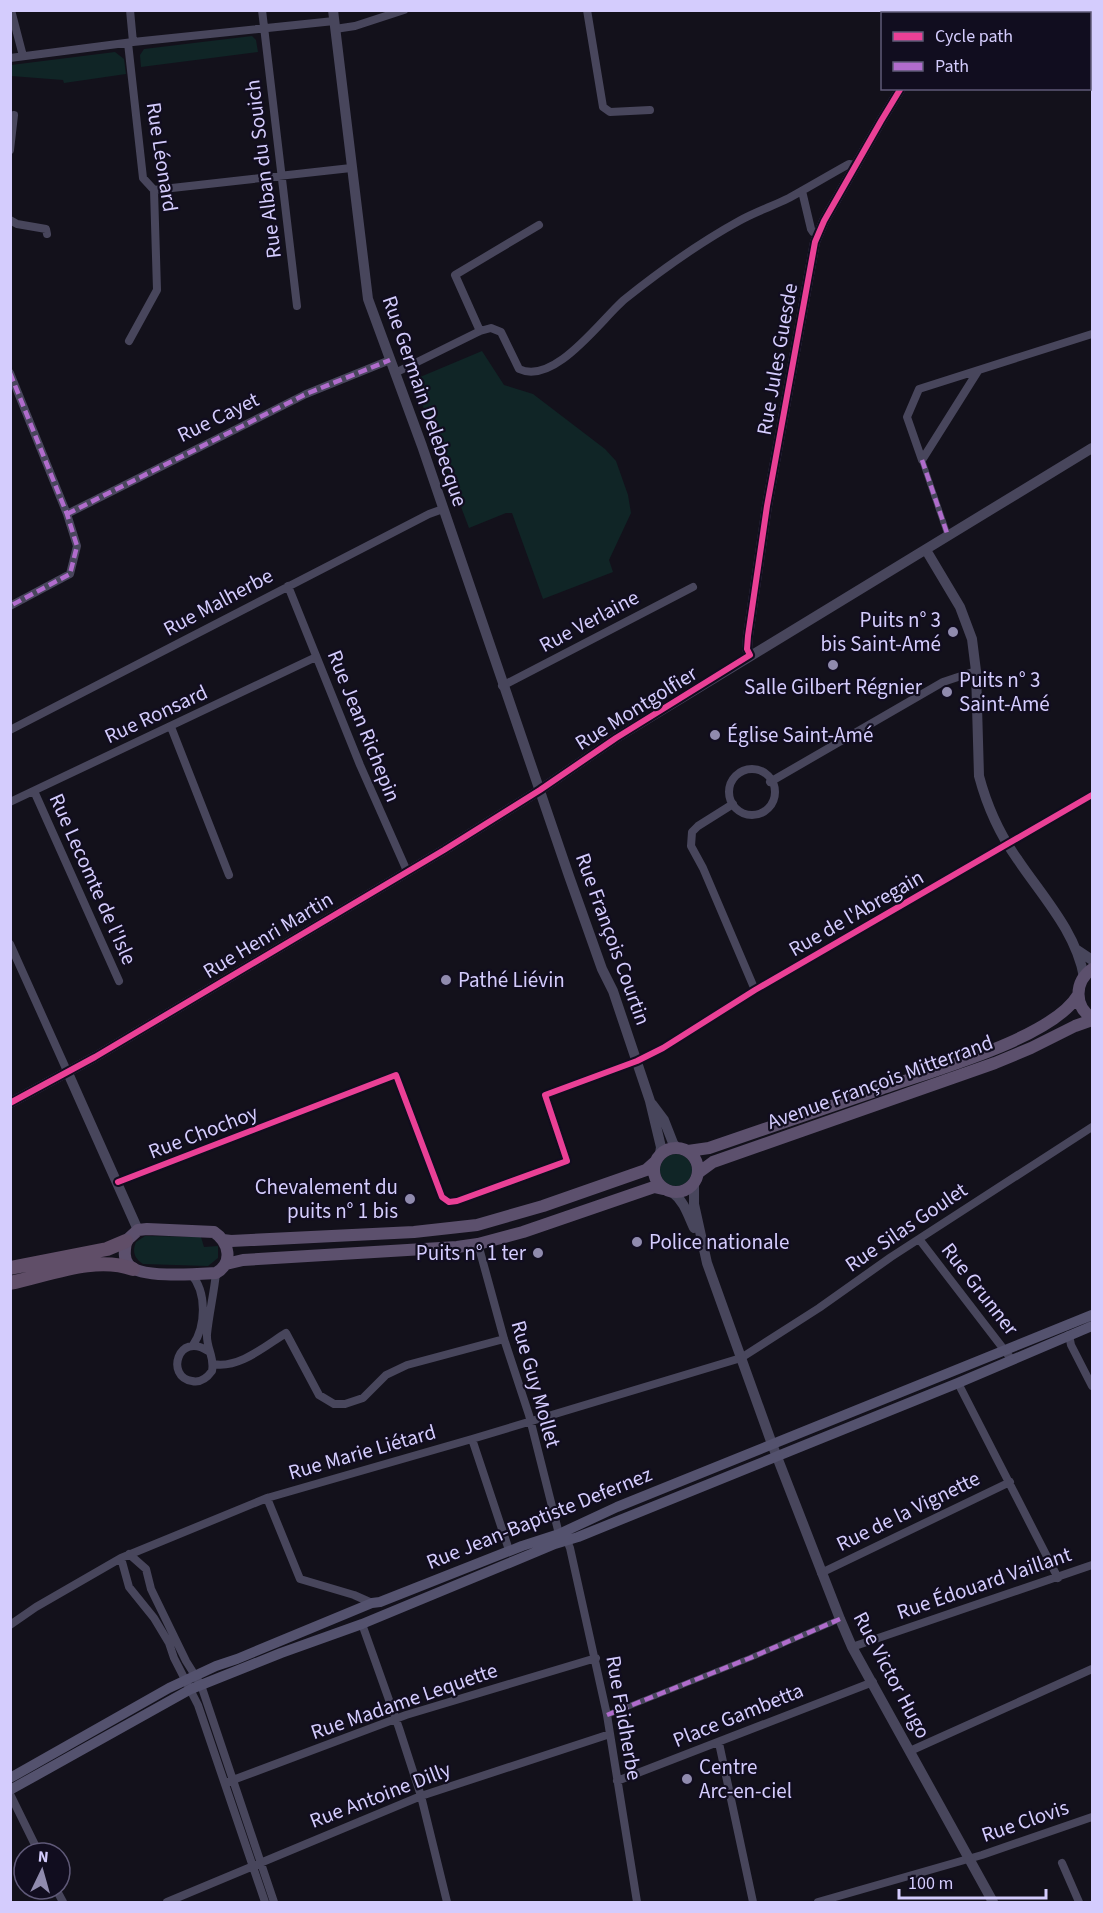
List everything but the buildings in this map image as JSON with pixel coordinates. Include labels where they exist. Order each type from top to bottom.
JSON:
[{"type":"highway","points":[[10,1268],[107,1249],[126,1241]]},
{"type":"highway","points":[[10,1282],[88,1266],[123,1265],[133,1269]]},
{"type":"main road","points":[[1088,973],[1080,982],[1078,995],[1082,1007],[1092,1019]]},
{"type":"main road","name":"Avenue François Mitterrand","points":[[682,1150],[708,1148],[970,1059],[1026,1035],[1052,1020],[1065,1012],[1078,995]]},
{"type":"main road","name":"Avenue François Mitterrand","points":[[696,1178],[713,1162],[995,1063],[1092,1019]]},
{"type":"main road","points":[[223,1240],[231,1242],[414,1232],[477,1225],[543,1206],[646,1170],[668,1149],[682,1150],[694,1157],[698,1164],[696,1178],[685,1191],[668,1191],[654,1186],[523,1232],[458,1248],[243,1260],[226,1264],[216,1273],[160,1274],[133,1269],[128,1265],[125,1256],[126,1241],[138,1230],[164,1228],[207,1230],[214,1232],[223,1240],[228,1252],[226,1264]]},
{"type":"main road","points":[[657,1158],[654,1177],[668,1191]]},
{"type":"main road","name":"Rue Jean-Baptiste Defernez","points":[[10,1790],[148,1712],[193,1682],[362,1624],[552,1545],[617,1507],[1092,1315]]},
{"type":"main road","name":"Rue Jean-Baptiste Defernez","points":[[10,1778],[193,1682],[372,1603],[380,1602],[509,1550],[563,1537],[777,1455],[958,1383],[1092,1326]]},
{"type":"street","points":[[11,10],[23,56]]},
{"type":"street","name":"Rue Léonard","points":[[129,340],[157,290],[154,190],[143,178],[130,10]]},
{"type":"street","name":"Rue Alban du Souich","points":[[262,10],[297,306]]},
{"type":"street","points":[[10,58],[334,20],[355,26],[404,10]]},
{"type":"street","points":[[587,10],[603,107],[610,112],[650,110]]},
{"type":"street","name":"Rue Germain Delebecque","points":[[334,20],[368,299],[540,790]]},
{"type":"street","name":"Rue Jules Guesde","points":[[750,655],[747,649],[748,636],[767,506],[818,234],[900,90]]},
{"type":"street","points":[[10,150],[14,116]]},
{"type":"street","points":[[395,373],[480,331],[491,328],[501,332],[519,369],[535,371],[557,363],[580,345],[623,300],[690,252],[740,220],[849,164],[856,165]]},
{"type":"street","points":[[154,190],[267,178],[281,174],[286,176],[351,168]]},
{"type":"street","points":[[802,190],[811,229],[818,234]]},
{"type":"street","points":[[10,220],[17,224],[46,229],[47,234]]},
{"type":"street","points":[[480,331],[455,275],[538,225]]},
{"type":"street","points":[[948,536],[907,417],[919,389],[1092,334]]},
{"type":"street","name":"Rue Cayet","points":[[67,514],[306,394],[390,360]]},
{"type":"street","points":[[922,460],[978,371]]},
{"type":"street","points":[[10,373],[67,514],[76,546],[70,574],[10,606]]},
{"type":"street","name":"Rue Montgolfier","points":[[540,790],[616,738],[1092,448]]},
{"type":"street","name":"Rue Malherbe","points":[[10,730],[289,590],[429,514],[443,509]]},
{"type":"street","points":[[926,550],[960,607],[970,631],[976,671],[979,776],[983,792],[1008,845],[1059,918],[1088,973]]},
{"type":"street","name":"Rue Verlaine","points":[[502,686],[693,587]]},
{"type":"street","name":"Rue Jean Richepin","points":[[289,590],[360,765],[407,871]]},
{"type":"street","name":"Rue Ronsard","points":[[10,802],[316,657]]},
{"type":"street","points":[[771,782],[943,682],[976,671]]},
{"type":"street","points":[[171,727],[230,875]]},
{"type":"street","points":[[759,769],[771,782],[776,793],[772,804],[764,813],[752,815],[741,812],[733,804],[730,787],[734,778],[741,772],[759,769]]},
{"type":"street","name":"Rue Henri Martin","points":[[10,1104],[68,1073],[540,790]]},
{"type":"street","name":"Rue François Courtin","points":[[540,790],[650,1101]]},
{"type":"street","name":"Rue Lecomte de l'Isle","points":[[34,791],[119,981]]},
{"type":"street","name":"Rue de l'Abregain","points":[[637,1061],[663,1048],[755,990],[1092,795]]},
{"type":"street","points":[[733,804],[698,826],[692,832],[691,846],[703,868],[755,990]]},
{"type":"street","points":[[10,944],[138,1230]]},
{"type":"street","points":[[1077,950],[1092,960]]},
{"type":"street","name":"Rue Chochoy","points":[[118,1182],[396,1075],[442,1197],[448,1202],[457,1201],[567,1161],[545,1095],[637,1061]]},
{"type":"street","points":[[650,1101],[664,1120],[673,1143],[682,1150]]},
{"type":"street","points":[[650,1101],[661,1147],[657,1158]]},
{"type":"street","name":"Rue Silas Goulet","points":[[741,1358],[1092,1126]]},
{"type":"street","points":[[696,1178],[694,1204],[703,1248]]},
{"type":"street","points":[[668,1191],[679,1197],[703,1248],[777,1455]]},
{"type":"street","name":"Rue Grunner","points":[[919,1239],[1012,1360]]},
{"type":"street","name":"Rue Guy Mollet","points":[[478,1244],[563,1537]]},
{"type":"street","points":[[208,1351],[202,1346],[194,1345],[184,1349],[177,1363],[180,1374],[189,1380],[202,1380],[212,1371],[213,1364],[208,1351],[207,1334],[216,1273]]},
{"type":"street","points":[[191,1274],[198,1281],[202,1313],[202,1323],[194,1345]]},
{"type":"street","points":[[213,1364],[223,1366],[234,1364],[286,1333],[319,1395],[334,1404],[345,1404],[363,1398],[386,1375],[407,1365],[504,1339]]},
{"type":"street","points":[[1069,1335],[1071,1345],[1092,1386]]},
{"type":"street","name":"Rue Marie Liétard","points":[[10,1625],[36,1607],[125,1556],[267,1498],[741,1358]]},
{"type":"street","points":[[958,1383],[1058,1578]]},
{"type":"street","points":[[472,1439],[509,1550]]},
{"type":"street","name":"Rue Victor Hugo","points":[[777,1455],[821,1573],[852,1647],[993,1902]]},
{"type":"street","name":"Rue de la Vignette","points":[[821,1573],[1010,1482]]},
{"type":"street","points":[[267,1498],[300,1579],[354,1595],[372,1603]]},
{"type":"street","name":"Rue Faidherbe","points":[[563,1537],[596,1658],[637,1902]]},
{"type":"street","points":[[125,1556],[129,1587],[154,1618],[169,1642],[174,1658],[193,1682]]},
{"type":"street","points":[[125,1556],[146,1569],[151,1589],[193,1682],[257,1864],[274,1902]]},
{"type":"street","name":"Rue Édouard Vaillant","points":[[852,1647],[1092,1565]]},
{"type":"street","points":[[607,1714],[750,1658],[840,1619]]},
{"type":"street","points":[[362,1624],[421,1796],[447,1902]]},
{"type":"street","name":"Rue Madame Lequette","points":[[229,1782],[395,1719],[596,1658]]},
{"type":"street","points":[[910,1751],[1092,1669]]},
{"type":"street","name":"Place Gambetta","points":[[617,1781],[873,1682]]},
{"type":"street","name":"Rue Antoine Dilly","points":[[167,1902],[421,1796],[610,1734]]},
{"type":"street","points":[[720,1743],[753,1902]]},
{"type":"street","points":[[10,1794],[33,1841]]},
{"type":"street","name":"Rue Clovis","points":[[818,1902],[969,1858],[1092,1817]]},
{"type":"street","points":[[1062,1863],[1079,1902]]},
{"type":"street","points":[[257,1864],[265,1902]]},
{"type":"green space","points":[[252,36],[256,40],[258,52],[141,67],[140,55],[144,49]]},
{"type":"green space","points":[[115,52],[124,59],[126,74],[64,83],[63,80],[11,76],[11,65]]},
{"type":"green space","points":[[482,351],[504,385],[533,394],[605,449],[616,461],[628,495],[631,513],[609,560],[613,572],[543,599],[512,513],[506,513],[469,528],[413,380]]},
{"type":"green space","points":[[676,1154],[687,1159],[692,1170],[687,1181],[676,1186],[665,1181],[660,1170],[665,1159]]},
{"type":"green space","points":[[145,1236],[201,1237],[204,1247],[218,1246],[218,1258],[208,1266],[143,1264],[136,1257],[134,1248],[136,1242]]},
{"type":"marked path","points":[[67,514],[306,394],[390,360]]},
{"type":"marked path","points":[[10,373],[67,514],[77,546],[70,574],[10,606]]},
{"type":"marked path","points":[[922,460],[948,536]]},
{"type":"marked path","points":[[607,1715],[840,1619]]},
{"type":"cycle path","points":[[10,1103],[95,1057],[444,850],[540,790],[616,738],[750,655],[747,649],[748,636],[767,506],[815,242],[824,221],[900,90]]},
{"type":"cycle path","points":[[118,1182],[396,1075],[442,1197],[449,1202],[567,1161],[545,1095],[637,1061],[663,1048],[755,990],[1092,795]]},
{"type":"place","name":"Puits n° 3 bis Saint-Amé","points":[[953,632]]},
{"type":"place","name":"Salle Gilbert Régnier","points":[[833,665]]},
{"type":"place","name":"Puits n° 3 Saint-Amé","points":[[947,692]]},
{"type":"place","name":"Église Saint-Amé","points":[[715,735]]},
{"type":"place","name":"Pathé Liévin","points":[[446,980]]},
{"type":"place","name":"Chevalement du puits n° 1 bis","points":[[410,1199]]},
{"type":"place","name":"Police nationale","points":[[637,1242]]},
{"type":"place","name":"Puits n° 1 ter","points":[[538,1253]]},
{"type":"place","name":"Centre Arc-en-ciel","points":[[687,1779]]}]
